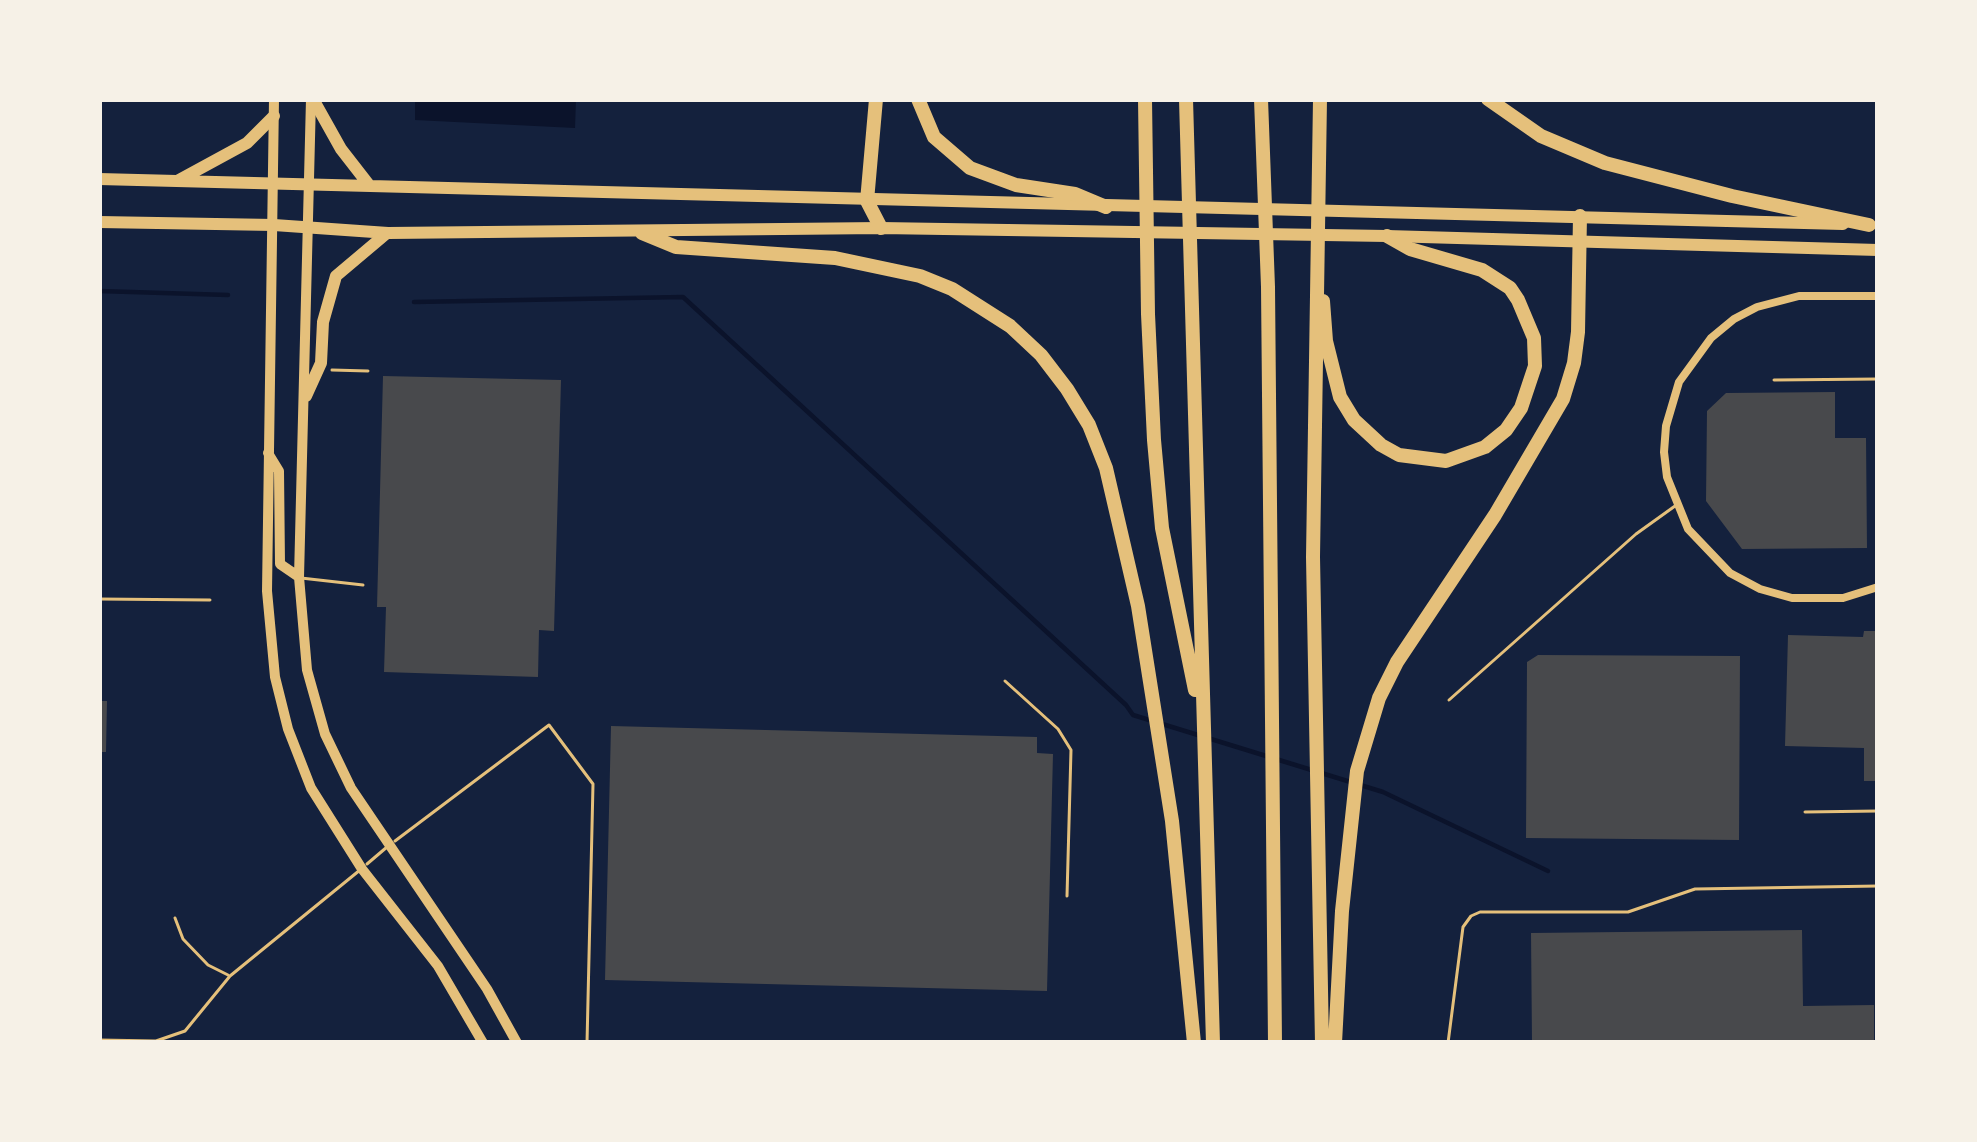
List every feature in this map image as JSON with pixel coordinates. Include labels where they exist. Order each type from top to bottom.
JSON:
[{"type":"highway","points":[[876,99],[867,201],[880,228]]},
{"type":"highway","points":[[919,99],[934,137],[970,168],[1016,184],[1075,194],[1106,208]]},
{"type":"highway","points":[[1142,99],[1148,314],[1162,528],[1202,724]]},
{"type":"highway","points":[[1186,99],[1213,1043]]},
{"type":"highway","points":[[1261,99],[1268,287],[1275,1043]]},
{"type":"highway","points":[[1320,99],[1315,757],[1322,1043]]},
{"type":"highway","points":[[1488,99],[1541,136],[1605,163],[1732,196],[1874,225]]},
{"type":"highway","points":[[1335,1043],[1357,771],[1379,698],[1397,662],[1495,514],[1563,399],[1578,332],[1580,216]]},
{"type":"highway","points":[[642,233],[676,248],[835,258],[894,268],[952,289],[1025,340],[1067,389],[1089,425],[1106,468],[1138,606],[1161,743],[1194,1043]]},
{"type":"highway","points":[[1316,242],[1334,379],[1354,420],[1366,435],[1399,455],[1437,461],[1471,454],[1497,439],[1521,408],[1535,366],[1530,326],[1518,300],[1495,277],[1410,249],[1387,236]]},
{"type":"main road","points":[[274,99],[267,604],[275,677],[310,788],[362,869],[438,966],[483,1043]]},
{"type":"main road","points":[[312,99],[299,578],[307,670],[325,734],[351,788],[487,989],[517,1043]]},
{"type":"main road","points":[[312,99],[369,185]]},
{"type":"main road","points":[[178,181],[247,143],[274,116]]},
{"type":"main road","points":[[99,179],[1874,225]]},
{"type":"main road","points":[[99,223],[274,225],[388,233],[880,228],[1878,250]]},
{"type":"main road","points":[[306,396],[321,362],[323,322],[336,276],[388,233]]},
{"type":"main road","points":[[267,450],[279,472],[280,564],[299,578]]},
{"type":"street","points":[[1878,296],[1780,299],[1734,319],[1711,338],[1679,382],[1666,425],[1667,477],[1676,505],[1706,553],[1730,573],[1760,589],[1792,598],[1843,598],[1878,586]]},
{"type":"lane","points":[[1774,380],[1878,380]]},
{"type":"lane","points":[[1449,700],[1636,534],[1676,505]]},
{"type":"lane","points":[[299,578],[364,585]]},
{"type":"lane","points":[[99,599],[210,600]]},
{"type":"lane","points":[[1005,681],[1058,730],[1071,750],[1067,896]]},
{"type":"lane","points":[[99,1040],[170,1039],[201,1016],[230,976],[388,846],[549,724],[593,784],[587,1043]]},
{"type":"lane","points":[[1805,812],[1878,811]]},
{"type":"lane","points":[[1448,1043],[1463,927],[1471,916],[1628,911],[1695,889],[1878,886]]},
{"type":"lane","points":[[175,918],[183,939],[208,965],[230,976]]},
{"type":"path","points":[[331,370],[368,371]]},
{"type":"water","points":[[415,99],[576,99],[575,128],[415,120]]},
{"type":"building","points":[[383,376],[561,380],[554,631],[539,630],[538,677],[384,672],[386,607],[377,607]]},
{"type":"building","points":[[1835,392],[1835,438],[1866,438],[1867,548],[1742,549],[1706,501],[1707,411],[1726,393]]},
{"type":"building","points":[[1864,631],[1878,631],[1878,781],[1864,781],[1864,748],[1785,746],[1788,635],[1863,637]]},
{"type":"building","points":[[1538,655],[1740,656],[1739,840],[1526,838],[1527,662]]},
{"type":"building","points":[[99,701],[107,701],[106,752],[99,752]]},
{"type":"building","points":[[611,726],[1037,737],[1037,753],[1053,754],[1047,991],[605,980]]},
{"type":"building","points":[[1802,930],[1803,1006],[1874,1005],[1874,1043],[1532,1043],[1531,933]]},
{"type":"waterway","points":[[99,291],[228,295]]},
{"type":"waterway","points":[[414,302],[683,297],[1133,715],[1383,792],[1548,871]]}]
